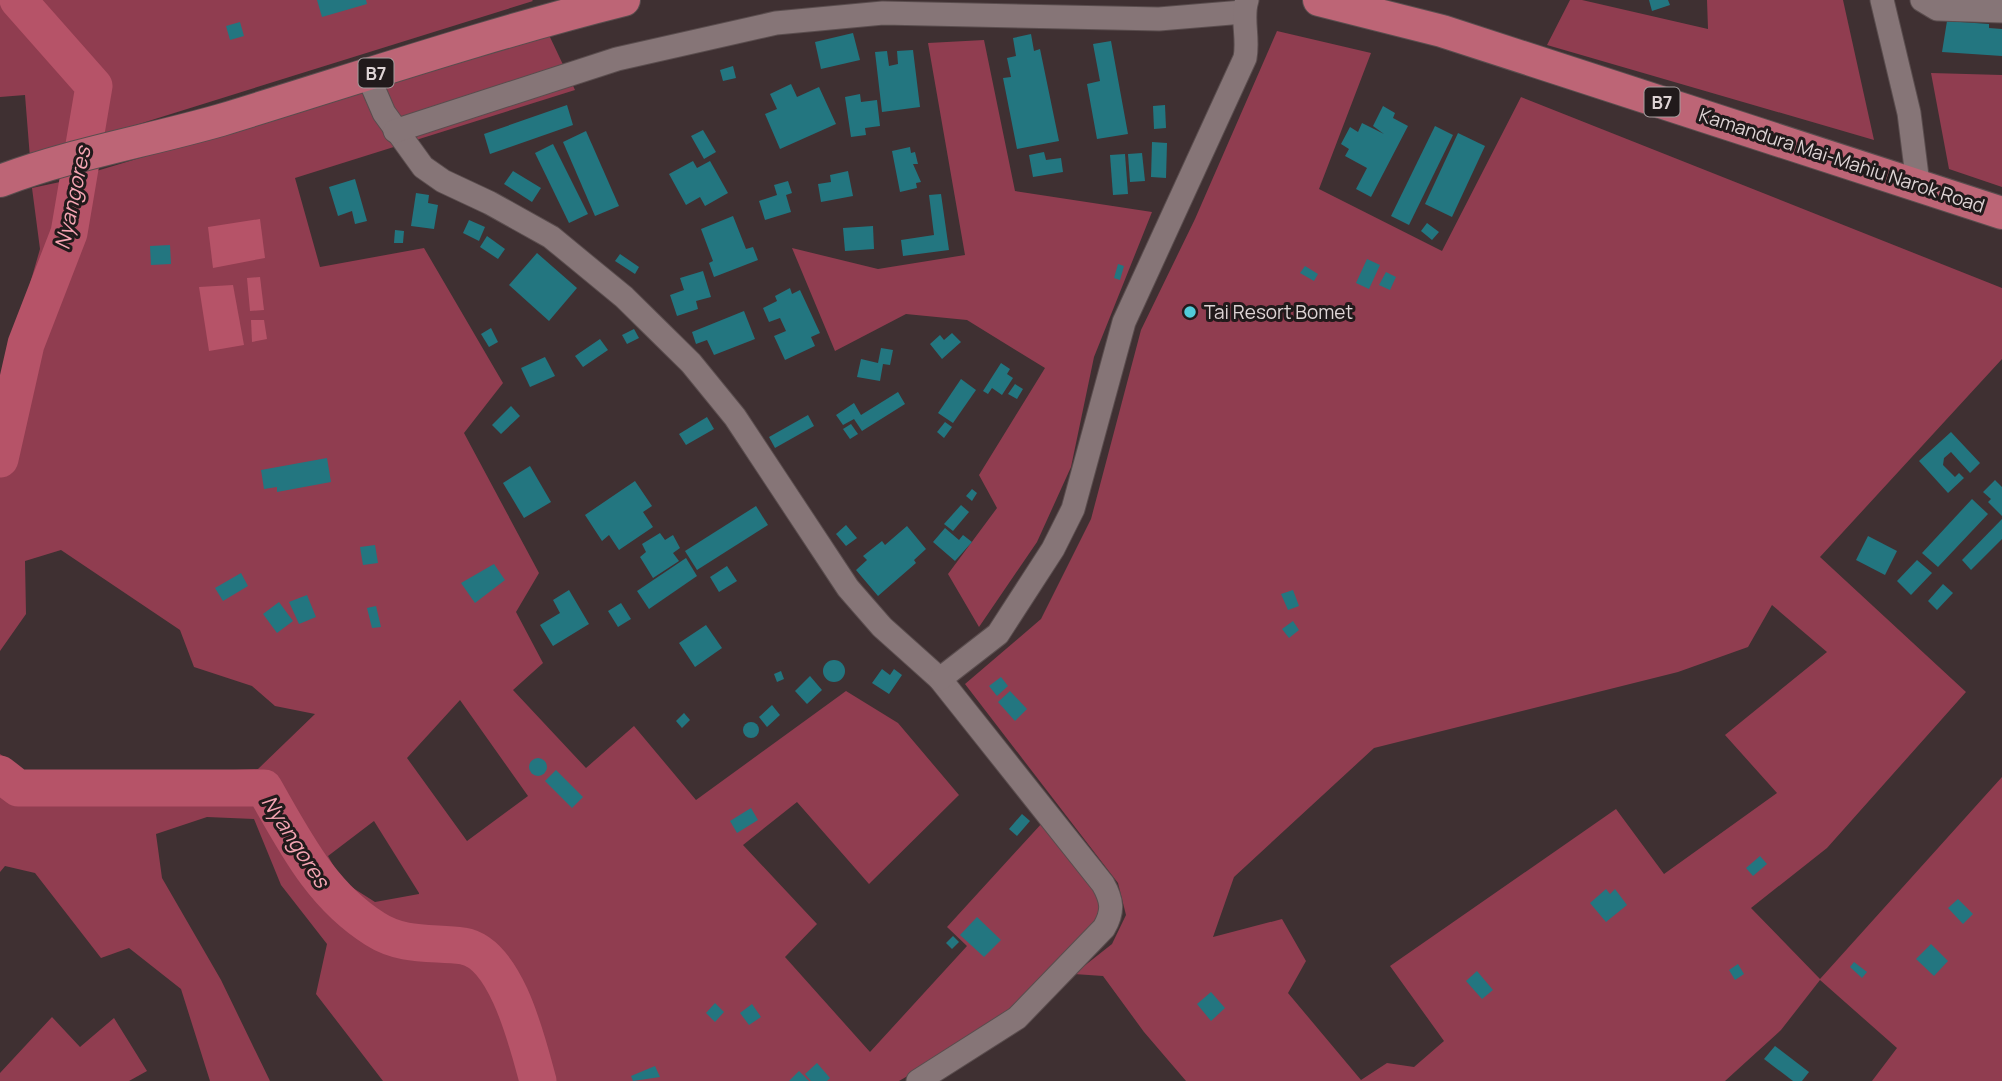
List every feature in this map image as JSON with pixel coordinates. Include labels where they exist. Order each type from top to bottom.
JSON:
[{"type":"highway","name":"B7","points":[[0,181],[38,167],[127,146],[368,76],[524,25],[624,0]]},
{"type":"highway","name":"Kamandura Mai-Mahiu Narok Road","points":[[1319,0],[1442,31],[2002,213]]},
{"type":"street","points":[[1882,0],[1909,113],[1918,184]]},
{"type":"street","points":[[1922,0],[1937,9],[2002,11]]},
{"type":"street","points":[[396,131],[617,59],[858,7],[1070,9],[1159,19],[1245,6],[1248,34],[1245,58],[1124,321],[1073,509],[1053,549],[998,634],[940,679]]},
{"type":"street","points":[[368,76],[396,131],[423,167],[443,181],[490,203],[551,237],[624,297],[691,363],[735,417],[848,588],[882,627],[940,679],[1094,871],[1112,901],[1110,918],[1104,928],[1017,1018],[918,1081]]},
{"type":"shaded area","points":[[0,0],[533,1],[30,158],[25,95],[0,97]]},
{"type":"shaded area","points":[[1570,0],[1582,0],[1708,29],[1707,0],[1843,0],[1874,140],[1547,45]]},
{"type":"shaded area","points":[[1277,31],[1371,53],[1319,189],[1442,251],[1521,97],[2002,288],[2002,359],[1820,557],[1966,692],[1827,848],[1751,908],[1820,979],[2002,777],[2002,1081],[1872,1081],[1897,1048],[1820,980],[1781,1030],[1725,1081],[1186,1081],[1144,1032],[1103,976],[1074,974],[1112,944],[1126,915],[1118,883],[965,684],[1041,619],[1091,519],[1141,330],[1195,219]],"holes":[[[1772,605],[1827,652],[1725,735],[1777,793],[1664,874],[1616,809],[1390,966],[1444,1041],[1414,1067],[1387,1063],[1361,1080],[1288,993],[1306,961],[1282,919],[1213,937],[1234,877],[1374,748],[1678,672],[1748,647]]]},
{"type":"shaded area","points":[[549,35],[575,90],[295,178],[320,267],[424,248],[503,383],[464,433],[539,573],[516,612],[543,663],[513,690],[586,768],[634,726],[696,800],[846,691],[898,723],[959,795],[869,884],[797,802],[743,845],[817,924],[785,957],[870,1052],[967,946],[947,927],[1043,822],[1102,901],[1097,924],[1015,1014],[899,1081],[383,1081],[316,994],[327,944],[281,885],[254,819],[207,817],[156,834],[162,878],[221,980],[270,1081],[210,1081],[181,989],[129,948],[101,958],[35,873],[5,866],[0,872],[0,754],[24,770],[77,777],[258,769],[315,714],[275,706],[252,686],[194,667],[180,630],[61,550],[25,561],[26,614],[0,651],[0,379],[5,370],[40,249],[32,188],[60,182]],"holes":[[[460,700],[528,796],[467,841],[407,758]],[[374,821],[419,893],[419,894],[375,902],[342,881],[328,856]]]},
{"type":"shaded area","points":[[984,40],[1015,191],[1152,212],[1094,357],[1071,467],[1037,542],[979,627],[948,574],[997,508],[979,475],[1045,368],[967,320],[906,314],[835,351],[792,248],[878,269],[965,255],[928,43]]},
{"type":"shaded area","points":[[1931,73],[2002,75],[2002,187],[1949,169]]},
{"type":"shaded area","points":[[260,219],[265,258],[213,268],[208,227]]},
{"type":"shaded area","points":[[260,277],[264,310],[250,311],[247,278]]},
{"type":"shaded area","points":[[233,285],[244,345],[209,351],[199,287]]},
{"type":"shaded area","points":[[251,320],[264,320],[267,339],[252,342]]},
{"type":"shaded area","points":[[52,1017],[80,1047],[114,1018],[147,1071],[129,1081],[0,1081],[0,1073]]},
{"type":"building","points":[[317,0],[366,0],[367,4],[322,17]]},
{"type":"building","points":[[1649,0],[1668,0],[1670,5],[1652,11]]},
{"type":"building","points":[[1947,21],[1989,24],[1989,28],[2002,29],[2002,56],[1942,52]]},
{"type":"building","points":[[240,22],[244,36],[230,40],[226,26]]},
{"type":"building","points":[[853,33],[860,60],[821,69],[815,42]]},
{"type":"building","points":[[1031,34],[1034,51],[1040,49],[1059,141],[1017,149],[1003,78],[1011,77],[1007,58],[1016,56],[1013,38]]},
{"type":"building","points":[[1111,41],[1128,134],[1097,139],[1087,84],[1100,81],[1093,44]]},
{"type":"building","points":[[913,50],[920,107],[882,112],[875,52],[887,51],[889,66],[898,64],[897,51]]},
{"type":"building","points":[[733,66],[736,78],[723,81],[720,70]]},
{"type":"building","points":[[791,84],[797,97],[819,87],[836,124],[780,149],[765,114],[777,109],[770,94]]},
{"type":"building","points":[[860,94],[861,102],[877,100],[880,126],[865,128],[866,135],[851,137],[845,97]]},
{"type":"building","points":[[567,105],[573,125],[490,154],[484,134]]},
{"type":"building","points":[[1165,105],[1166,128],[1154,129],[1153,106]]},
{"type":"building","points":[[1383,106],[1395,113],[1393,118],[1408,126],[1371,197],[1356,189],[1367,168],[1345,156],[1349,149],[1341,144],[1350,127],[1358,132],[1362,123],[1384,134],[1373,126]]},
{"type":"building","points":[[1435,126],[1453,135],[1409,225],[1391,216]]},
{"type":"building","points":[[703,130],[716,152],[704,159],[691,136]]},
{"type":"building","points":[[586,131],[619,206],[595,216],[563,142]]},
{"type":"building","points":[[1458,133],[1485,146],[1452,217],[1425,204]]},
{"type":"building","points":[[1152,142],[1167,143],[1166,178],[1151,177]]},
{"type":"building","points":[[553,144],[588,214],[569,223],[535,153]]},
{"type":"building","points":[[910,147],[911,153],[915,152],[918,164],[913,164],[921,182],[916,183],[917,188],[900,192],[892,151]]},
{"type":"building","points":[[1044,152],[1046,160],[1061,158],[1063,172],[1033,177],[1029,155]]},
{"type":"building","points":[[1142,153],[1145,181],[1130,182],[1128,154]]},
{"type":"building","points":[[1125,154],[1128,194],[1113,195],[1110,155]]},
{"type":"building","points":[[693,161],[697,168],[710,161],[728,193],[705,206],[700,197],[686,205],[669,174]]},
{"type":"building","points":[[513,171],[541,188],[532,202],[504,184]]},
{"type":"building","points":[[848,171],[853,196],[821,202],[818,184],[831,182],[830,175]]},
{"type":"building","points":[[355,179],[367,221],[355,224],[352,211],[338,216],[329,187]]},
{"type":"building","points":[[788,181],[792,193],[786,195],[791,212],[765,220],[759,201],[777,195],[774,185]]},
{"type":"building","points":[[416,193],[429,195],[428,203],[438,205],[434,229],[411,226]]},
{"type":"building","points":[[941,194],[949,250],[903,256],[901,240],[934,235],[929,195]]},
{"type":"building","points":[[733,216],[746,249],[753,247],[758,260],[714,277],[709,263],[713,261],[701,229]]},
{"type":"building","points":[[469,220],[485,227],[479,241],[463,233]]},
{"type":"building","points":[[1427,223],[1439,232],[1432,240],[1421,231]]},
{"type":"building","points":[[873,226],[874,249],[845,251],[843,228]]},
{"type":"building","points":[[395,230],[404,231],[403,243],[394,243]]},
{"type":"building","points":[[487,236],[505,249],[498,259],[480,247]]},
{"type":"building","points":[[170,245],[171,264],[151,265],[150,246]]},
{"type":"building","points":[[537,253],[577,288],[549,321],[509,285]]},
{"type":"building","points":[[620,254],[639,267],[635,274],[615,261]]},
{"type":"building","points":[[1367,259],[1380,265],[1369,289],[1356,283]]},
{"type":"building","points":[[1118,264],[1124,266],[1120,280],[1114,278]]},
{"type":"building","points":[[1305,266],[1318,274],[1314,281],[1300,273]]},
{"type":"building","points":[[703,271],[711,297],[696,301],[698,309],[677,316],[670,295],[684,290],[680,278]]},
{"type":"building","points":[[1386,272],[1396,277],[1390,290],[1379,285]]},
{"type":"building","points":[[790,288],[792,294],[800,290],[820,333],[811,337],[815,346],[785,360],[774,336],[786,331],[780,318],[769,322],[763,308],[777,301],[775,296]]},
{"type":"building","points":[[744,311],[755,339],[714,355],[707,340],[696,344],[692,332]]},
{"type":"building","points":[[491,328],[498,342],[489,347],[481,334]]},
{"type":"building","points":[[634,329],[639,338],[627,344],[622,335]]},
{"type":"building","points":[[952,333],[961,342],[942,359],[930,344],[940,335],[944,340]]},
{"type":"building","points":[[600,339],[608,350],[583,367],[575,356]]},
{"type":"building","points":[[881,348],[893,350],[890,365],[883,364],[880,381],[857,377],[861,359],[878,363]]},
{"type":"building","points":[[545,357],[555,376],[530,387],[521,368]]},
{"type":"building","points":[[1001,363],[1010,369],[1007,374],[1013,378],[1002,395],[992,388],[988,394],[983,391]]},
{"type":"building","points":[[961,379],[976,390],[953,423],[938,413]]},
{"type":"building","points":[[1015,384],[1023,389],[1017,399],[1008,394]]},
{"type":"building","points":[[898,392],[905,404],[862,431],[854,419],[843,425],[836,415],[854,403],[861,415]]},
{"type":"building","points":[[511,406],[520,416],[501,434],[492,425]]},
{"type":"building","points":[[808,415],[814,426],[775,448],[769,437]]},
{"type":"building","points":[[707,417],[714,429],[686,445],[679,434]]},
{"type":"building","points":[[945,422],[952,427],[944,438],[937,432]]},
{"type":"building","points":[[851,424],[858,434],[850,439],[843,429]]},
{"type":"building","points":[[1951,432],[1980,463],[1970,473],[1951,452],[1944,458],[1943,465],[1955,477],[1959,473],[1964,478],[1948,493],[1919,461]]},
{"type":"building","points":[[327,458],[331,482],[277,492],[277,487],[264,489],[261,470]]},
{"type":"building","points":[[530,466],[551,502],[524,518],[503,483]]},
{"type":"building","points":[[1995,480],[2002,487],[2002,516],[1988,502],[1991,499],[1983,492]]},
{"type":"building","points":[[635,481],[652,506],[643,512],[653,527],[619,550],[609,535],[602,541],[585,515]]},
{"type":"building","points":[[972,489],[977,493],[972,501],[966,496]]},
{"type":"building","points":[[1972,499],[1988,514],[1938,567],[1922,553]]},
{"type":"building","points":[[961,505],[969,512],[953,531],[944,524]]},
{"type":"building","points":[[756,506],[768,525],[697,570],[685,551]]},
{"type":"building","points":[[2002,519],[2002,539],[1971,570],[1962,560]]},
{"type":"building","points":[[846,525],[857,538],[846,546],[836,534]]},
{"type":"building","points":[[907,526],[926,549],[914,560],[916,563],[878,596],[856,570],[867,560],[863,556],[882,541],[885,545]]},
{"type":"building","points":[[945,528],[959,540],[963,535],[972,542],[955,561],[933,542]]},
{"type":"building","points":[[660,533],[665,540],[673,535],[680,548],[673,553],[679,561],[653,578],[640,557],[646,552],[642,544]]},
{"type":"building","points":[[1868,536],[1897,551],[1885,575],[1856,560]]},
{"type":"building","points":[[375,545],[378,563],[363,565],[360,547]]},
{"type":"building","points":[[686,558],[697,576],[649,609],[637,591]]},
{"type":"building","points":[[1917,560],[1932,573],[1911,595],[1897,581]]},
{"type":"building","points":[[494,564],[505,580],[475,603],[461,583]]},
{"type":"building","points":[[727,566],[737,581],[719,592],[710,577]]},
{"type":"building","points":[[241,573],[248,586],[223,601],[215,588]]},
{"type":"building","points":[[1943,584],[1953,593],[1937,610],[1928,601]]},
{"type":"building","points":[[569,590],[589,624],[553,646],[540,625],[560,613],[553,600]]},
{"type":"building","points":[[1293,590],[1299,606],[1288,610],[1281,594]]},
{"type":"building","points":[[307,595],[316,617],[299,624],[289,602]]},
{"type":"building","points":[[279,602],[293,621],[277,633],[263,614]]},
{"type":"building","points":[[621,603],[631,619],[618,627],[608,611]]},
{"type":"building","points":[[376,606],[381,627],[372,628],[367,608]]},
{"type":"building","points":[[1293,621],[1299,630],[1289,638],[1282,629]]},
{"type":"building","points":[[706,625],[722,648],[695,667],[679,643]]},
{"type":"building","points":[[834,660],[842,663],[845,671],[842,679],[834,682],[826,679],[823,671],[826,663]]},
{"type":"building","points":[[882,669],[890,675],[894,669],[902,675],[889,694],[872,683]]},
{"type":"building","points":[[781,671],[784,679],[777,682],[774,674]]},
{"type":"building","points":[[810,676],[822,690],[807,704],[795,691]]},
{"type":"building","points":[[1001,677],[1008,686],[997,696],[989,686]]},
{"type":"building","points":[[1010,691],[1027,709],[1015,721],[998,702]]},
{"type":"building","points":[[772,705],[780,715],[767,727],[759,717]]},
{"type":"building","points":[[684,713],[690,720],[682,728],[676,721]]},
{"type":"building","points":[[751,722],[757,724],[757,736],[751,738],[745,736],[743,730],[745,724]]},
{"type":"building","points":[[534,758],[542,758],[547,767],[545,774],[534,776],[529,771],[529,763]]},
{"type":"building","points":[[556,770],[583,797],[572,808],[545,781]]},
{"type":"building","points":[[751,808],[758,820],[737,833],[730,821]]},
{"type":"building","points":[[1022,814],[1030,821],[1017,836],[1009,829]]},
{"type":"building","points":[[1760,856],[1767,864],[1753,876],[1746,868]]},
{"type":"building","points":[[1606,889],[1610,894],[1615,889],[1627,905],[1606,922],[1590,903]]},
{"type":"building","points":[[1958,899],[1973,914],[1963,924],[1948,908]]},
{"type":"building","points":[[977,917],[1001,940],[984,957],[960,935]]},
{"type":"building","points":[[953,936],[959,942],[952,949],[946,943]]},
{"type":"building","points":[[1931,944],[1948,961],[1934,976],[1916,959]]},
{"type":"building","points":[[1854,962],[1867,972],[1862,978],[1850,967]]},
{"type":"building","points":[[1738,964],[1744,974],[1735,980],[1729,970]]},
{"type":"building","points":[[1477,971],[1493,990],[1482,999],[1466,981]]},
{"type":"building","points":[[1211,992],[1225,1008],[1211,1021],[1197,1004]]},
{"type":"building","points":[[715,1003],[724,1012],[715,1022],[706,1013]]},
{"type":"building","points":[[752,1004],[761,1017],[749,1025],[740,1013]]},
{"type":"building","points":[[1775,1046],[1809,1072],[1802,1081],[1793,1081],[1764,1059]]},
{"type":"building","points":[[817,1063],[830,1078],[827,1081],[811,1081],[805,1074]]},
{"type":"building","points":[[655,1066],[660,1077],[633,1081],[631,1076]]},
{"type":"building","points":[[799,1071],[809,1081],[789,1081]]},
{"type":"waterway","name":"Nyangores","points":[[0,459],[26,344],[69,233],[94,86],[18,0]]},
{"type":"waterway","name":"Nyangores","points":[[0,774],[18,788],[264,788],[324,884],[356,915],[375,929],[396,939],[463,946],[478,952],[492,965],[513,1003],[538,1081]]},
{"type":"place","name":"Tai Resort Bomet","points":[[1190,312]]}]
